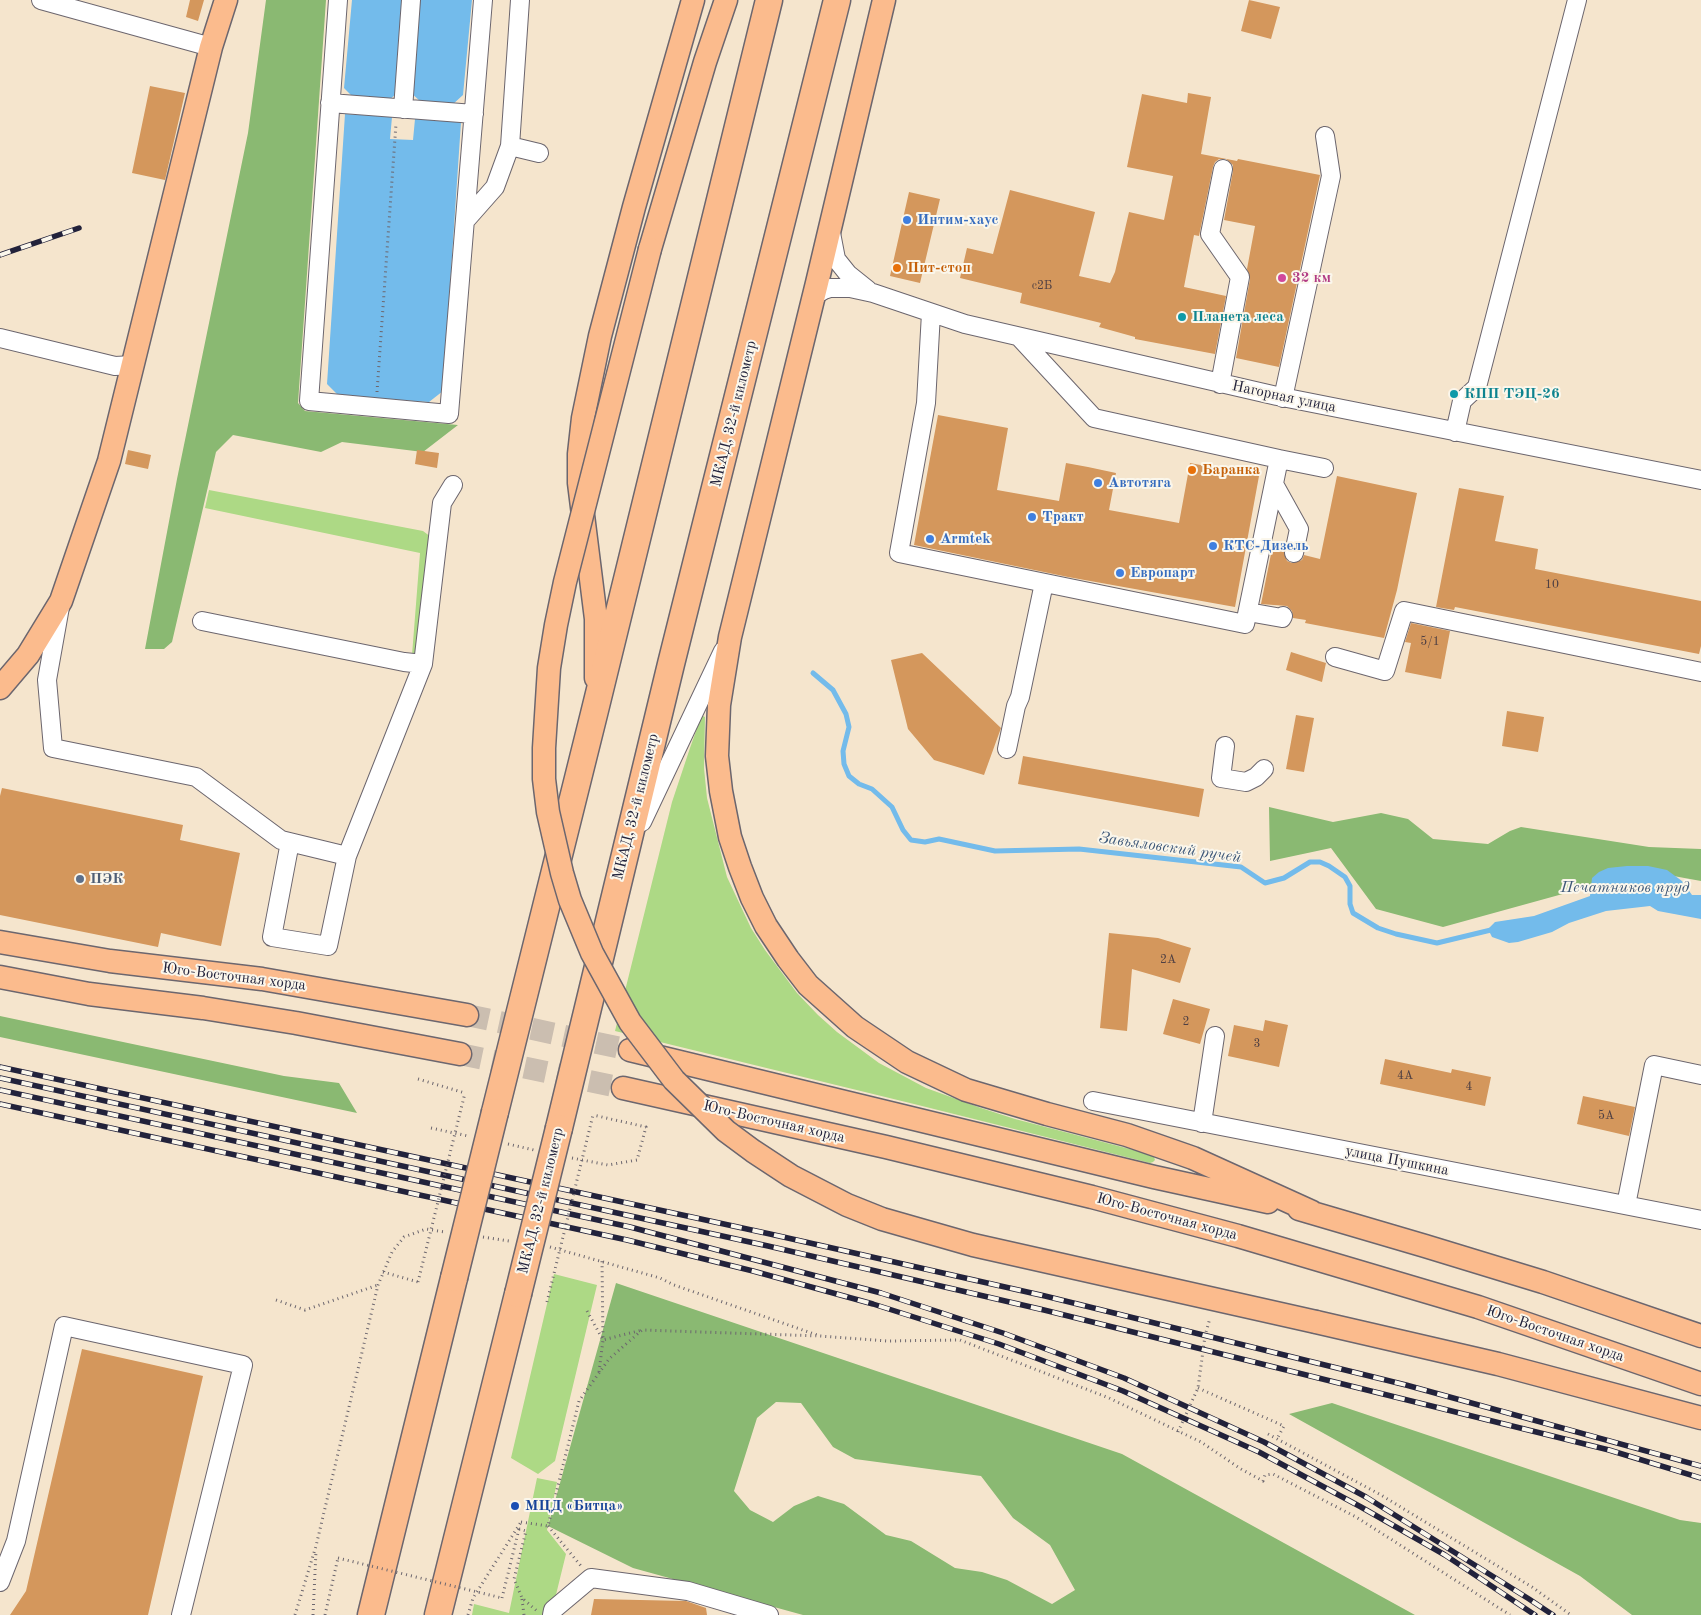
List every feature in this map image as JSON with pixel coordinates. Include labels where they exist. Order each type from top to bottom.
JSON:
[{"type":"highway","points":[[370,1615],[769,0]]},
{"type":"highway","name":"МКАД, 32-й километр","points":[[438,1615],[837,0]]},
{"type":"main road","points":[[0,688],[28,655],[61,601],[109,461],[211,47],[226,0]]},
{"type":"main road","points":[[594,714],[597,660],[596,619],[579,483],[579,454],[583,418],[598,345],[634,207],[693,0]]},
{"type":"main road","points":[[726,0],[699,81],[650,249],[570,563],[556,625],[549,668],[544,748],[544,779],[548,812],[570,900],[592,953],[630,1022],[674,1080],[726,1131],[752,1151],[791,1176],[847,1205],[900,1225],[973,1245],[1498,1364],[1701,1418]]},
{"type":"main road","points":[[884,0],[812,304],[730,636],[719,705],[717,756],[720,791],[730,837],[752,898],[766,926],[808,985],[854,1028],[907,1062],[966,1090],[1127,1135],[1193,1158],[1312,1212]]},
{"type":"main road","name":"Юго-Восточная хорда","points":[[0,942],[110,961],[262,979],[467,1015]]},
{"type":"main road","points":[[0,977],[89,994],[203,1008],[296,1023],[460,1054]]},
{"type":"main road","points":[[630,1050],[1154,1177],[1312,1212],[1543,1282],[1701,1336]]},
{"type":"main road","name":"Юго-Восточная хорда","points":[[623,1088],[923,1156],[1092,1197],[1238,1236],[1478,1307],[1701,1384]]},
{"type":"street","points":[[41,0],[211,47]]},
{"type":"street","points":[[338,0],[308,401],[449,414],[483,0]]},
{"type":"street","points":[[400,109],[411,0]]},
{"type":"street","points":[[466,222],[495,187],[510,146],[520,0]]},
{"type":"street","points":[[1455,432],[1462,401],[1477,387],[1577,0]]},
{"type":"street","points":[[330,103],[474,114]]},
{"type":"street","points":[[1283,398],[1331,176],[1325,136]]},
{"type":"street","points":[[510,146],[539,153]]},
{"type":"street","points":[[1220,384],[1240,277],[1210,234],[1223,169]]},
{"type":"street","name":"Нагорная улица","points":[[830,229],[836,259],[848,274],[873,293]]},
{"type":"street","name":"Нагорная улица","points":[[812,304],[817,294],[830,288],[850,288],[873,293],[965,324],[1220,384],[1701,480]]},
{"type":"street","points":[[931,313],[926,403],[899,553],[1246,624],[1248,612],[1260,580],[1279,459]]},
{"type":"street","points":[[0,338],[115,366],[133,365]]},
{"type":"street","points":[[1020,338],[1094,418],[1324,468]]},
{"type":"street","points":[[1274,484],[1299,529],[1294,553]]},
{"type":"street","points":[[290,842],[272,938],[328,946],[347,856],[423,664],[442,503],[453,485]]},
{"type":"street","points":[[1007,749],[1044,583]]},
{"type":"street","points":[[61,601],[47,680],[53,748],[196,777],[281,840],[347,856]]},
{"type":"street","points":[[1335,656],[1385,671],[1404,610],[1701,672]]},
{"type":"street","points":[[1248,612],[1282,618],[1283,616]]},
{"type":"street","points":[[202,621],[423,664]]},
{"type":"street","points":[[623,860],[730,636]]},
{"type":"street","points":[[1225,746],[1221,778],[1246,782],[1256,777],[1264,769]]},
{"type":"street","points":[[1202,1123],[1216,1036]]},
{"type":"street","points":[[1626,1205],[1654,1065],[1701,1075]]},
{"type":"street","name":"улица Пушкина","points":[[1094,1101],[1701,1220]]},
{"type":"street","points":[[0,1582],[16,1541],[64,1326],[243,1365],[181,1615]]},
{"type":"street","points":[[552,1615],[553,1610],[591,1578],[688,1591],[768,1615]]},
{"type":"path","points":[[376,408],[400,109]]},
{"type":"path","points":[[383,1272],[418,1282],[465,1093],[418,1079]]},
{"type":"path","points":[[547,1302],[593,1115],[646,1128]]},
{"type":"path","points":[[599,1373],[603,1340],[602,1261]]},
{"type":"path","points":[[276,1300],[305,1310],[378,1285]]},
{"type":"path","points":[[587,1311],[603,1340]]},
{"type":"path","points":[[1178,1432],[1198,1388],[1205,1336],[1212,1312]]},
{"type":"path","points":[[603,1340],[642,1330],[820,1336],[887,1341],[960,1340],[1109,1398],[1201,1442],[1241,1469],[1263,1481],[1266,1475],[1273,1474],[1356,1517],[1510,1615]]},
{"type":"path","points":[[548,1526],[579,1401],[609,1359],[642,1330]]},
{"type":"path","points":[[1198,1388],[1284,1426],[1277,1439]]},
{"type":"path","points":[[1268,1434],[1381,1495],[1532,1587],[1571,1615]]},
{"type":"path","points":[[521,1522],[548,1526],[591,1578]]},
{"type":"path","points":[[325,1615],[338,1558],[502,1598],[521,1522]]},
{"type":"path","points":[[468,1615],[473,1598],[521,1522]]},
{"type":"path","points":[[519,1529],[526,1531],[514,1579],[522,1598],[524,1615]]},
{"type":"path","points":[[314,1615],[316,1546]]},
{"type":"path","points":[[522,1598],[542,1615]]},
{"type":"green space","points":[[266,0],[326,0],[298,403],[305,411],[458,425],[423,452],[342,442],[321,452],[233,435],[216,452],[172,642],[164,649],[145,649],[177,479],[248,133]]},
{"type":"green space","points":[[209,490],[423,531],[431,537],[421,655],[412,655],[420,553],[205,508]]},
{"type":"green space","points":[[701,717],[705,717],[704,768],[707,798],[727,877],[751,928],[765,950],[797,993],[818,1015],[837,1032],[879,1063],[926,1088],[1015,1119],[1145,1153],[1154,1157],[1155,1160],[1150,1163],[615,1031],[672,802]]},
{"type":"green space","points":[[1269,807],[1333,822],[1381,813],[1408,819],[1433,839],[1488,844],[1521,827],[1649,847],[1701,849],[1701,881],[1646,871],[1443,927],[1376,909],[1331,848],[1270,861]]},
{"type":"green space","points":[[0,1016],[284,1076],[339,1083],[357,1113],[0,1037]]},
{"type":"green space","points":[[554,1274],[597,1285],[555,1461],[538,1474],[511,1458]]},
{"type":"green space","points":[[616,1283],[1122,1454],[1415,1615],[803,1615],[633,1568],[548,1526]],"holes":[[[776,1402],[801,1403],[833,1447],[855,1459],[981,1476],[1013,1518],[1050,1545],[1075,1590],[1052,1604],[1007,1580],[982,1572],[955,1568],[911,1541],[886,1535],[844,1504],[818,1496],[794,1506],[773,1522],[750,1510],[734,1491],[757,1418]]]},
{"type":"green space","points":[[1332,1403],[1680,1520],[1701,1523],[1701,1615],[1632,1615],[1580,1576],[1289,1414]]},
{"type":"green space","points":[[537,1478],[557,1482],[547,1530],[566,1554],[551,1615],[472,1615],[474,1604],[509,1613]]},
{"type":"water","points":[[352,0],[406,0],[398,92],[386,103],[356,100],[344,88]]},
{"type":"water","points":[[416,0],[472,0],[463,95],[452,105],[421,102],[408,90]]},
{"type":"water","points":[[345,114],[392,117],[390,139],[413,140],[415,119],[461,122],[443,391],[429,402],[339,396],[327,384]]},
{"type":"water","name":"Печатников пруд","points":[[1648,866],[1667,870],[1682,881],[1692,895],[1701,895],[1701,919],[1658,911],[1650,906],[1606,911],[1569,923],[1552,932],[1518,942],[1509,943],[1492,937],[1488,929],[1495,922],[1534,916],[1590,896],[1592,878],[1599,872],[1608,868]]},
{"type":"building","points":[[190,0],[204,0],[198,21],[186,17]]},
{"type":"building","points":[[1249,0],[1280,7],[1271,39],[1241,31]]},
{"type":"building","points":[[150,86],[185,93],[165,180],[132,173]]},
{"type":"building","points":[[1188,93],[1211,97],[1201,154],[1237,161],[1238,159],[1320,175],[1279,367],[1236,358],[1250,279],[1247,269],[1255,226],[1224,220],[1233,171],[1233,165],[1226,159],[1219,159],[1213,167],[1199,236],[1194,235],[1184,287],[1226,296],[1215,354],[1135,339],[1135,337],[1099,327],[1101,323],[1020,303],[1022,293],[960,278],[967,248],[993,254],[1010,190],[1095,212],[1079,276],[1110,283],[1115,272],[1129,212],[1164,220],[1173,176],[1127,167],[1142,94],[1187,103]]},
{"type":"building","points":[[909,192],[940,199],[920,283],[890,276]]},
{"type":"building","name":"Тракт","points":[[938,415],[1008,428],[997,490],[1059,501],[1066,463],[1116,473],[1109,510],[1179,523],[1190,463],[1259,476],[1235,607],[1068,577],[914,545]]},
{"type":"building","points":[[128,450],[151,455],[148,469],[125,464]]},
{"type":"building","points":[[417,450],[439,453],[437,468],[415,464]]},
{"type":"building","points":[[1337,476],[1417,493],[1397,590],[1384,638],[1305,623],[1306,620],[1293,618],[1292,611],[1287,606],[1261,604],[1272,549],[1284,551],[1287,561],[1292,563],[1302,560],[1304,555],[1320,559]]},
{"type":"building","points":[[1459,488],[1504,496],[1495,541],[1538,549],[1535,569],[1701,601],[1701,646],[1699,654],[1455,607],[1454,610],[1436,607]]},
{"type":"building","points":[[1411,623],[1450,631],[1441,679],[1405,672],[1411,643],[1405,642]]},
{"type":"building","points":[[1291,652],[1326,663],[1322,682],[1286,670]]},
{"type":"building","points":[[922,653],[1001,728],[984,775],[934,760],[908,729],[891,660]]},
{"type":"building","points":[[1507,711],[1544,717],[1538,752],[1502,746]]},
{"type":"building","points":[[1296,715],[1314,718],[1304,772],[1286,769]]},
{"type":"building","points":[[1023,756],[1204,789],[1199,817],[1018,784]]},
{"type":"building","points":[[2,788],[183,825],[180,840],[240,853],[221,946],[161,933],[158,947],[0,915],[0,796]]},
{"type":"building","points":[[1109,933],[1158,938],[1191,948],[1180,983],[1132,969],[1127,1031],[1100,1028]]},
{"type":"building","points":[[1173,999],[1210,1009],[1200,1044],[1163,1034]]},
{"type":"building","points":[[1265,1020],[1288,1025],[1279,1067],[1228,1056],[1234,1025],[1263,1031]]},
{"type":"building","points":[[1385,1059],[1451,1073],[1452,1069],[1491,1077],[1485,1106],[1380,1084]]},
{"type":"building","points":[[1583,1096],[1635,1107],[1629,1136],[1577,1124]]},
{"type":"building","points":[[82,1349],[203,1376],[148,1615],[10,1615],[26,1591]]},
{"type":"building","points":[[594,1599],[686,1601],[706,1608],[707,1615],[591,1615]]},
{"type":"waterway","name":"Завьяловский ручей","points":[[813,673],[833,690],[846,714],[849,727],[843,751],[844,764],[849,776],[859,784],[872,789],[892,807],[903,830],[911,840],[925,842],[939,839],[995,851],[1079,849],[1241,867],[1265,883],[1284,878],[1310,862],[1320,862],[1345,877],[1350,886],[1350,904],[1353,913],[1378,928],[1437,943],[1495,929]]},
{"type":"tunnel","points":[[467,1015],[630,1050]]},
{"type":"tunnel","points":[[460,1054],[623,1088]]},
{"type":"railway","points":[[0,255],[79,228]]},
{"type":"railway","points":[[0,1067],[770,1234],[1045,1296],[1406,1385],[1701,1466]]},
{"type":"railway","points":[[0,1078],[768,1246],[1044,1310],[1609,1450],[1701,1478]]},
{"type":"railway","points":[[0,1090],[630,1227],[881,1293],[1003,1333],[1124,1378],[1264,1442],[1366,1497],[1553,1615]]},
{"type":"railway","points":[[0,1104],[627,1240],[753,1271],[873,1304],[999,1344],[1123,1391],[1259,1452],[1445,1555],[1535,1615]]},
{"type":"place","name":"Интим-хаус","points":[[907,220]]},
{"type":"place","name":"Пит-стоп","points":[[897,268]]},
{"type":"place","name":"32 км","points":[[1282,278]]},
{"type":"place","name":"Планета леса","points":[[1182,317]]},
{"type":"place","name":"КПП ТЭЦ-26","points":[[1454,394]]},
{"type":"place","name":"Баранка","points":[[1192,470]]},
{"type":"place","name":"Автотяга","points":[[1098,483]]},
{"type":"place","name":"Тракт","points":[[1032,517]]},
{"type":"place","name":"Armtek","points":[[930,539]]},
{"type":"place","name":"КТС-Дизель","points":[[1213,546]]},
{"type":"place","name":"Европарт","points":[[1120,573]]},
{"type":"place","name":"ПЭК","points":[[80,879]]},
{"type":"place","name":"МЦД «Битца»","points":[[515,1506]]}]
